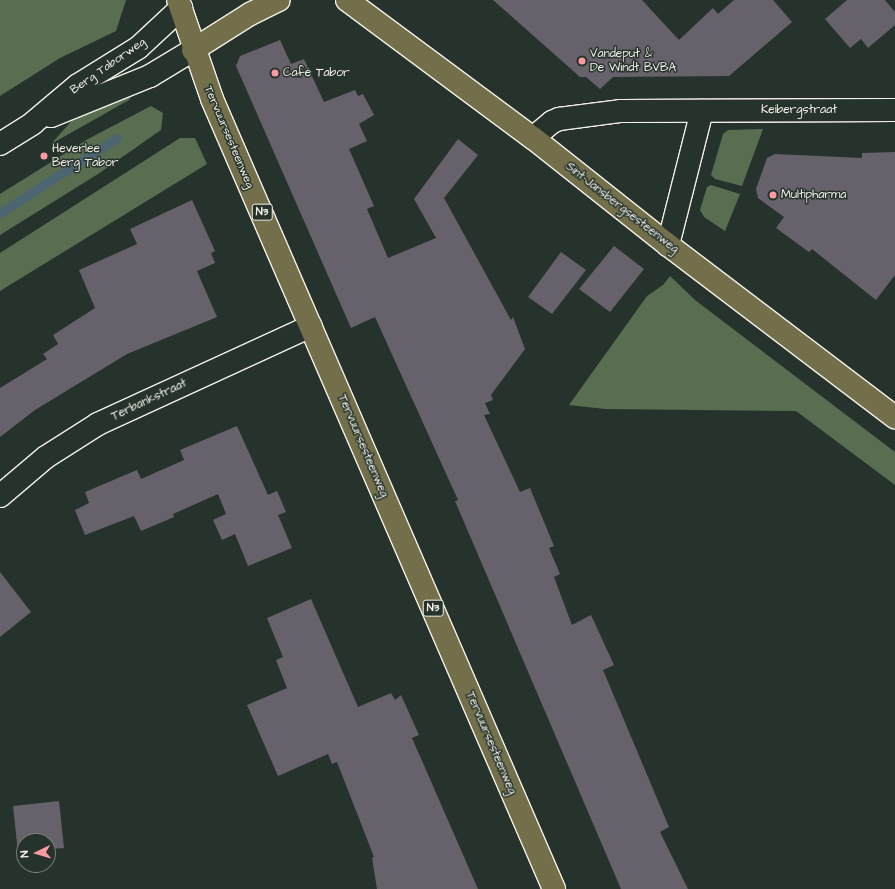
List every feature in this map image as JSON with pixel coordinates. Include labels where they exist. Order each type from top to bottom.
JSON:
[{"type":"main road","points":[[193,50],[250,14],[278,0]]},
{"type":"main road","name":"Sint-Jansbergsesteenweg","points":[[347,0],[533,138],[668,245],[895,417]]},
{"type":"main road","name":"Tervuursesteenweg","points":[[185,3],[193,50],[212,99],[312,326],[554,889]]},
{"type":"street","name":"Berg Taborweg","points":[[0,144],[33,123],[78,85],[138,48],[185,3]]},
{"type":"street","name":"Berg Taborweg","points":[[33,123],[150,76],[193,50]]},
{"type":"street","name":"Keibergstraat","points":[[533,138],[552,122],[559,119],[621,111],[895,110]]},
{"type":"street","points":[[668,245],[702,111]]},
{"type":"street","name":"Terbankstraat","points":[[0,496],[46,456],[98,424],[312,326]]},
{"type":"green space","points":[[0,0],[126,0],[116,31],[60,58],[0,96]]},
{"type":"green space","points":[[133,93],[129,100],[51,144],[76,116]]},
{"type":"green space","points":[[151,106],[163,113],[161,130],[98,174],[0,235],[0,194],[88,139]]},
{"type":"green space","points":[[763,129],[742,186],[715,179],[711,175],[723,134],[728,130]]},
{"type":"green space","points":[[180,138],[195,138],[207,164],[0,291],[0,253]]},
{"type":"green space","points":[[711,185],[740,194],[725,231],[704,217],[700,210],[707,187]]},
{"type":"green space","points":[[670,276],[695,300],[895,452],[895,485],[796,411],[605,409],[569,405],[647,296],[663,285]]},
{"type":"building","points":[[493,0],[642,0],[679,40],[713,8],[718,14],[734,0],[773,0],[792,22],[729,76],[613,77],[600,89],[586,77],[580,77]]},
{"type":"building","points":[[847,0],[885,0],[895,12],[895,25],[868,48],[861,39],[850,48],[825,19]]},
{"type":"building","points":[[280,40],[291,64],[304,59],[324,102],[355,90],[358,96],[363,94],[374,115],[359,124],[367,141],[349,149],[374,206],[367,209],[388,258],[436,238],[414,199],[458,139],[478,155],[444,198],[511,320],[513,317],[525,349],[491,395],[493,400],[485,403],[490,414],[484,415],[520,492],[530,488],[554,546],[549,548],[560,574],[554,577],[572,625],[591,615],[614,665],[603,670],[669,827],[660,832],[688,889],[621,889],[455,501],[458,500],[375,317],[351,328],[236,66],[240,56]]},
{"type":"building","points":[[895,152],[895,275],[876,300],[812,249],[809,252],[776,228],[784,217],[758,198],[756,189],[767,158],[775,154],[862,158],[862,153]]},
{"type":"building","points":[[192,200],[215,251],[211,253],[215,263],[197,271],[217,317],[127,354],[35,410],[0,437],[0,388],[47,359],[43,354],[58,344],[53,335],[95,308],[79,270],[137,244],[130,229]]},
{"type":"building","points":[[614,246],[644,269],[610,312],[579,289]]},
{"type":"building","points":[[561,252],[586,270],[552,314],[528,297]]},
{"type":"building","points":[[237,426],[268,495],[277,491],[286,512],[278,515],[292,548],[248,566],[235,534],[222,540],[213,520],[226,514],[218,494],[173,514],[174,517],[141,531],[134,516],[85,535],[75,510],[89,503],[85,492],[137,470],[141,479],[184,460],[180,450]]},
{"type":"building","points":[[0,572],[31,612],[0,637]]},
{"type":"building","points":[[311,599],[358,707],[391,693],[395,700],[401,695],[419,735],[412,738],[478,889],[377,889],[372,858],[374,857],[337,762],[332,764],[328,754],[278,776],[247,705],[287,688],[276,660],[283,657],[267,618]]},
{"type":"building","points":[[59,801],[64,848],[56,848],[56,833],[16,834],[13,806]]},
{"type":"waterway","points":[[0,213],[117,138]]},
{"type":"place","name":"Vandeput & De Windt BVBA","points":[[582,61]]},
{"type":"place","name":"Café Tabor","points":[[275,73]]},
{"type":"place","name":"Heverlee Berg Tabor","points":[[44,156]]},
{"type":"place","name":"Multipharma","points":[[773,195]]}]
